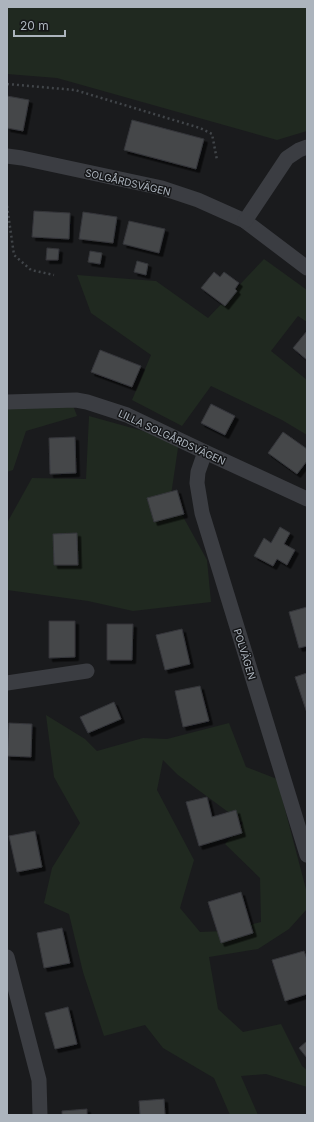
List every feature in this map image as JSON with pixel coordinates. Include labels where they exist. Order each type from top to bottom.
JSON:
[{"type":"street","points":[[245,220],[287,158],[299,150],[307,147]]},
{"type":"street","name":"SOLGÅRDSVÄGEN","points":[[7,156],[162,188],[198,200],[245,220],[307,268]]},
{"type":"street","name":"LILLA SOLGÅRDSVÄGEN","points":[[7,402],[76,400],[87,402],[127,415],[307,499]]},
{"type":"street","name":"POLVÄGEN","points":[[204,452],[198,472],[197,484],[202,513],[307,855]]},
{"type":"street","points":[[7,683],[87,671]]},
{"type":"street","points":[[7,957],[39,1080],[40,1115]]},
{"type":"path","points":[[7,84],[75,90],[200,128],[212,134],[217,160]]},
{"type":"path","points":[[7,206],[14,255],[31,270],[54,275]]},
{"type":"shaded area","points":[[7,7],[307,7],[307,131],[277,140],[57,78],[7,74]]},
{"type":"shaded area","points":[[264,259],[307,290],[307,322],[298,316],[271,351],[307,380],[307,435],[282,420],[211,386],[182,426],[132,400],[151,355],[91,313],[77,275],[156,281],[208,318]]},
{"type":"shaded area","points":[[71,400],[77,416],[26,431],[13,470],[7,472],[7,408]]},
{"type":"shaded area","points":[[89,416],[179,441],[171,495],[207,560],[211,602],[133,611],[88,601],[7,590],[7,523],[32,478],[86,479]]},
{"type":"shaded area","points":[[46,715],[85,739],[97,751],[143,738],[167,739],[229,723],[246,767],[277,779],[307,893],[307,909],[289,929],[258,949],[209,957],[218,1009],[243,1032],[281,1024],[302,1066],[307,1070],[307,1087],[266,1074],[241,1076],[258,1115],[230,1115],[214,1078],[163,1048],[145,1025],[104,1036],[83,972],[69,914],[44,903],[52,868],[80,823],[54,777]],"holes":[[[163,760],[178,775],[243,823],[225,844],[260,878],[261,922],[225,931],[200,932],[180,908],[194,860],[157,790]]]},
{"type":"building","points":[[7,96],[29,100],[23,131],[7,128]]},
{"type":"building","points":[[132,120],[204,139],[196,169],[124,150]]},
{"type":"building","points":[[34,211],[70,213],[69,239],[32,237]]},
{"type":"building","points":[[83,212],[117,217],[113,243],[79,239]]},
{"type":"building","points":[[129,221],[165,229],[159,253],[123,244]]},
{"type":"building","points":[[47,248],[59,249],[58,260],[46,260]]},
{"type":"building","points":[[90,251],[102,253],[100,264],[88,262]]},
{"type":"building","points":[[137,261],[148,264],[146,275],[134,272]]},
{"type":"building","points":[[214,272],[220,277],[224,272],[239,283],[235,289],[237,291],[225,306],[201,288]]},
{"type":"building","points":[[307,331],[307,360],[293,348]]},
{"type":"building","points":[[100,350],[141,366],[132,387],[91,372]]},
{"type":"building","points":[[211,404],[235,416],[225,435],[201,423]]},
{"type":"building","points":[[283,432],[307,449],[307,461],[297,474],[268,453]]},
{"type":"building","points":[[75,437],[76,473],[50,474],[49,438]]},
{"type":"building","points":[[177,490],[184,514],[154,522],[147,498]]},
{"type":"building","points":[[280,527],[290,533],[284,544],[295,550],[287,565],[277,559],[273,566],[254,556],[264,538],[271,543]]},
{"type":"building","points":[[77,533],[78,565],[54,565],[53,534]]},
{"type":"building","points":[[307,607],[307,646],[299,648],[289,612]]},
{"type":"building","points":[[49,621],[75,621],[75,657],[49,658]]},
{"type":"building","points":[[107,624],[133,624],[132,660],[107,660]]},
{"type":"building","points":[[182,629],[190,664],[165,670],[156,635]]},
{"type":"building","points":[[307,673],[307,713],[295,677]]},
{"type":"building","points":[[200,686],[209,721],[183,727],[175,691]]},
{"type":"building","points":[[114,702],[121,719],[88,733],[80,717]]},
{"type":"building","points":[[9,723],[32,724],[31,757],[7,756]]},
{"type":"building","points":[[207,797],[212,817],[236,810],[242,833],[199,846],[186,802]]},
{"type":"building","points":[[35,831],[42,867],[17,872],[9,836]]},
{"type":"building","points":[[241,892],[253,933],[221,943],[208,902]]},
{"type":"building","points":[[62,928],[70,963],[44,968],[37,933]]},
{"type":"building","points":[[304,951],[307,959],[307,994],[285,1001],[272,960]]},
{"type":"building","points":[[68,1007],[77,1044],[55,1049],[45,1013]]},
{"type":"building","points":[[307,1041],[307,1058],[299,1048]]},
{"type":"building","points":[[164,1099],[165,1115],[140,1115],[139,1101]]},
{"type":"building","points":[[87,1109],[87,1115],[62,1115],[62,1111]]}]
